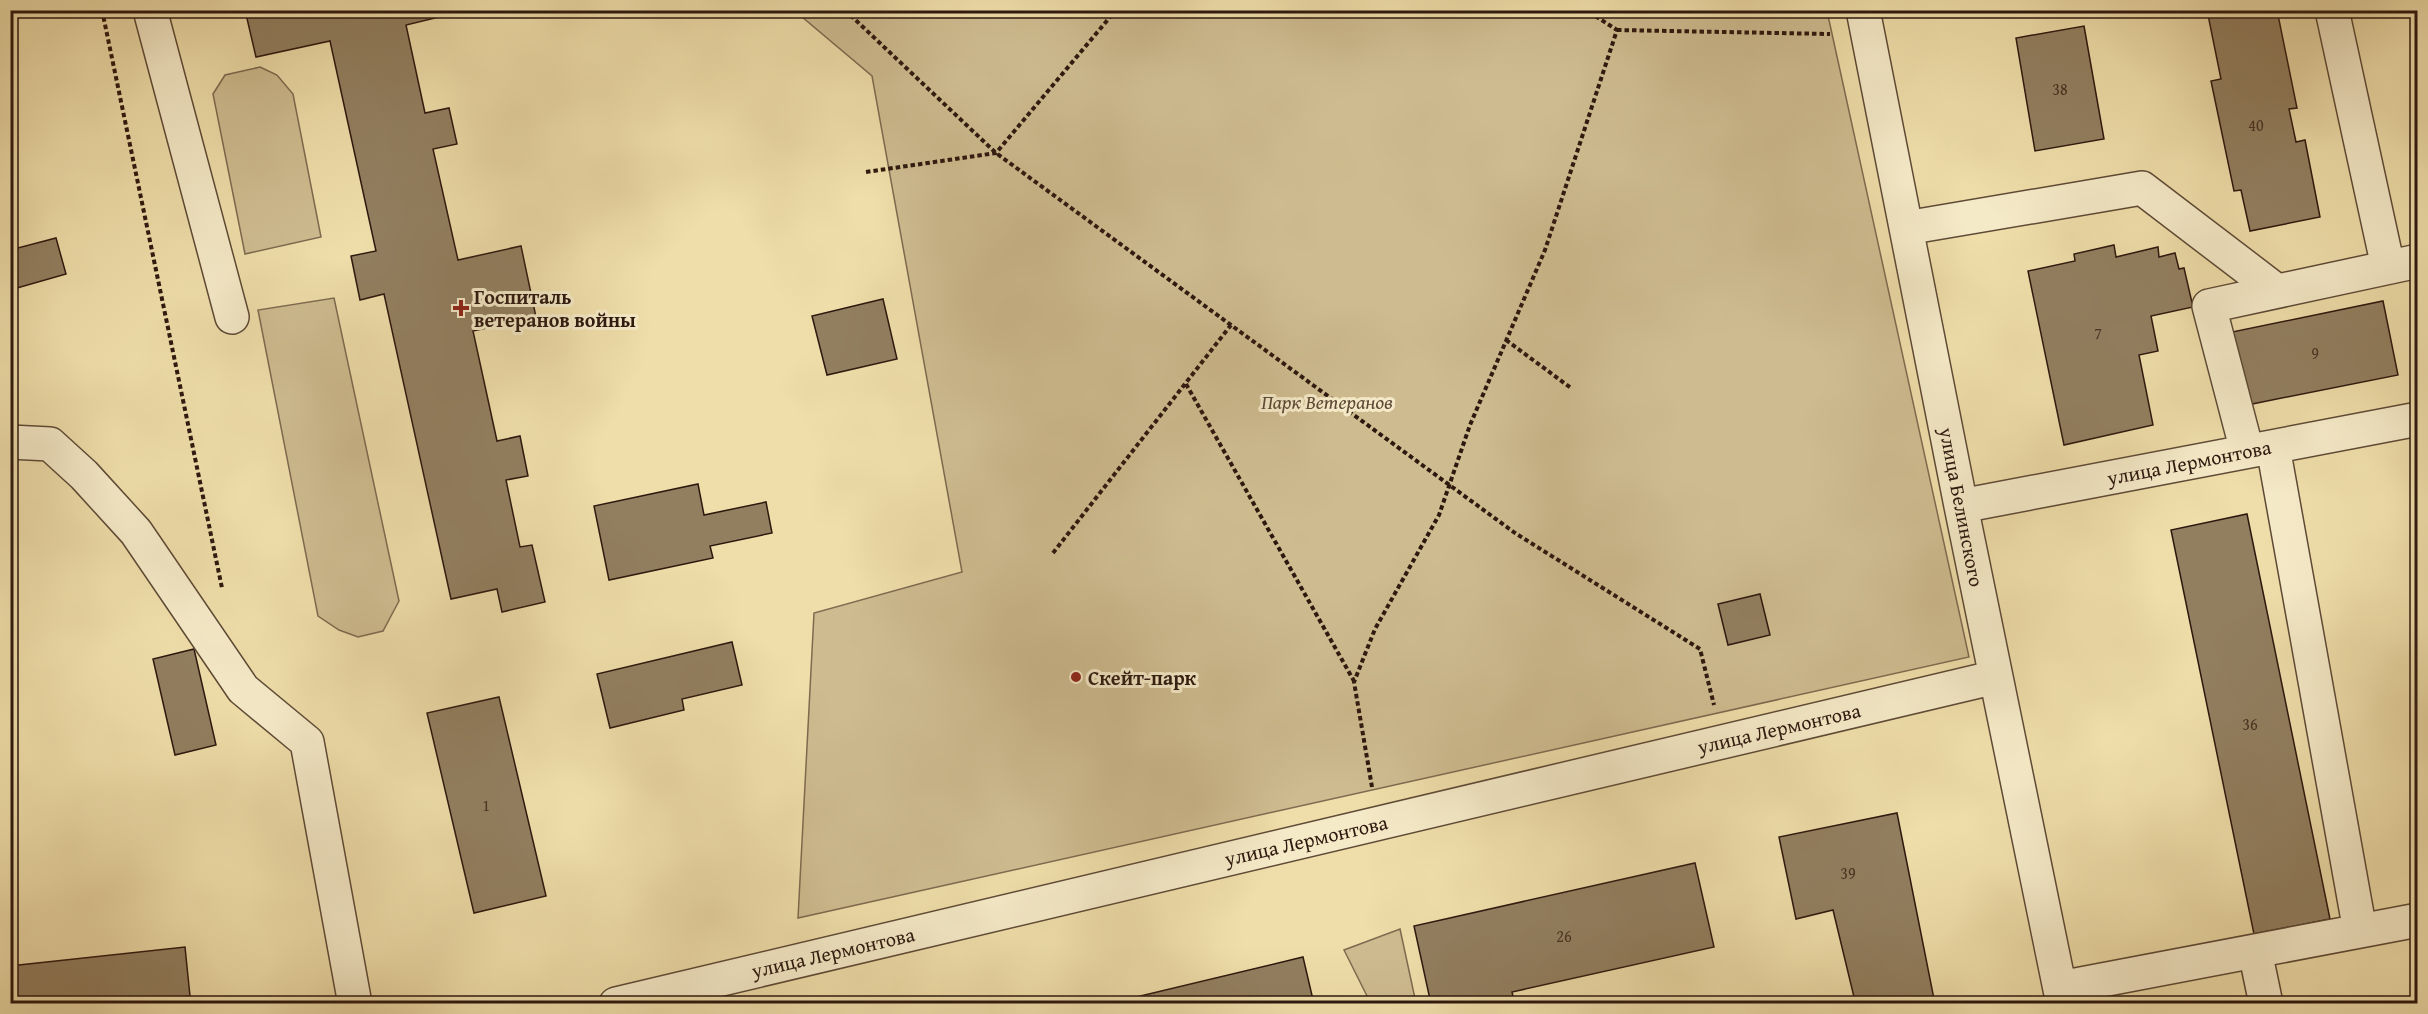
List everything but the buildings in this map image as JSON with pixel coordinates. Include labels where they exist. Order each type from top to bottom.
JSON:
[{"type":"street","points":[[150,10],[232,317]]},
{"type":"street","name":"улица Белинского","points":[[1863,10],[1961,506],[2062,996]]},
{"type":"street","points":[[2332,10],[2403,264],[2209,306],[2260,449],[2360,931]]},
{"type":"street","points":[[1906,228],[2142,188],[2277,291]]},
{"type":"street","name":"улица Лермонтова","points":[[1961,506],[2418,419]]},
{"type":"street","points":[[10,442],[50,444],[84,475],[136,532],[243,689],[307,742],[355,1004]]},
{"type":"street","name":"улица Лермонтова","points":[[616,1004],[1996,676]]},
{"type":"street","points":[[2062,996],[2255,951],[2418,920]]},
{"type":"street","points":[[2255,951],[2266,1004]]},
{"type":"path","points":[[102,10],[224,595]]},
{"type":"path","points":[[845,10],[996,153],[1515,533],[1700,649],[1723,741]]},
{"type":"path","points":[[853,16],[868,10]]},
{"type":"path","points":[[866,172],[996,153],[1116,10]]},
{"type":"path","points":[[1586,10],[1617,30],[1841,35]]},
{"type":"path","points":[[1354,682],[1375,629],[1439,514],[1470,425],[1545,250],[1617,30]]},
{"type":"path","points":[[1053,553],[1231,325]]},
{"type":"path","points":[[1506,340],[1571,388]]},
{"type":"path","points":[[1185,384],[1354,682],[1379,823]]},
{"type":"green space","name":"Парк Ветеранов","points":[[795,11],[1827,11],[1969,657],[798,918],[814,613],[962,572],[872,76]]},
{"type":"green space","points":[[260,67],[277,75],[293,94],[321,237],[245,254],[213,94],[225,75]]},
{"type":"green space","points":[[334,298],[399,601],[383,631],[358,637],[339,630],[318,616],[258,310]]},
{"type":"green space","points":[[1400,929],[1416,1003],[1364,1003],[1367,996],[1344,950]]},
{"type":"place","name":"Госпиталь ветеранов войны","points":[[461,308]]},
{"type":"place","name":"Скейт-парк","points":[[1076,677]]}]
